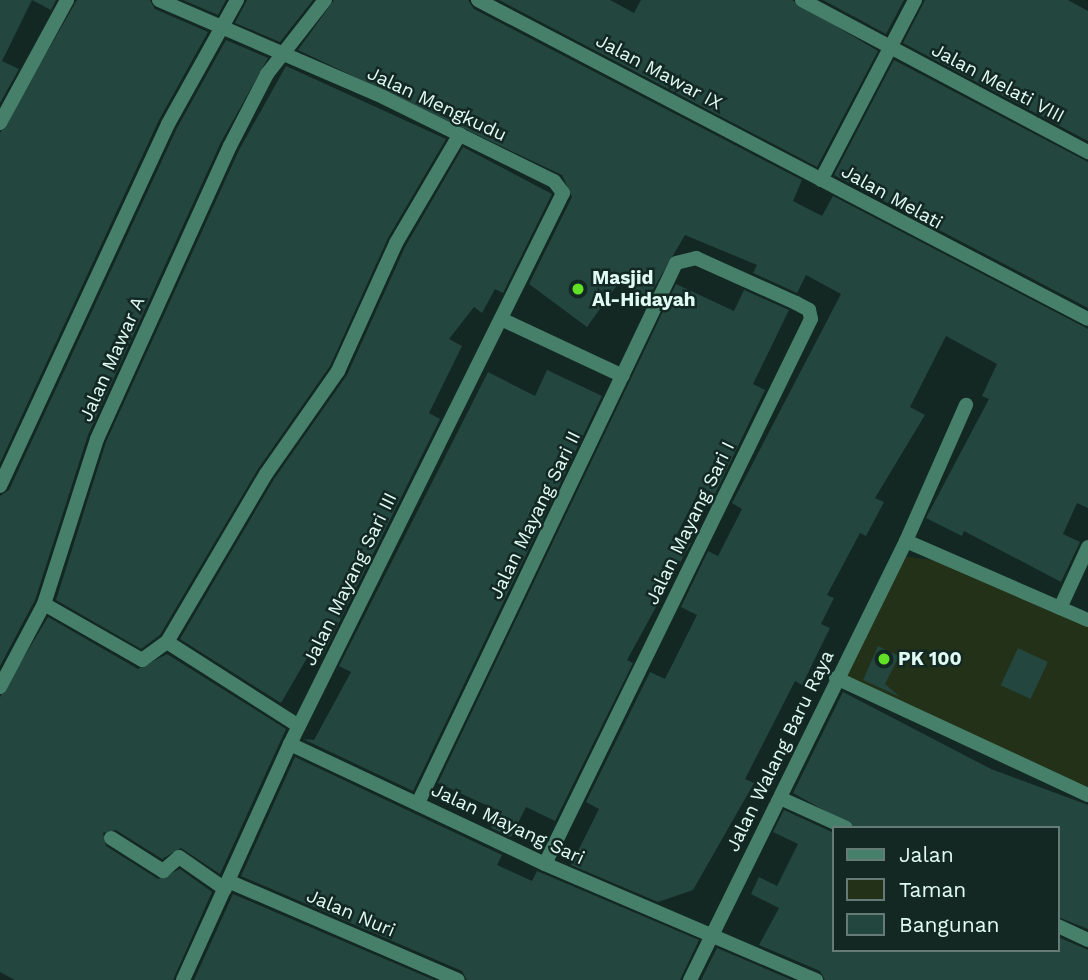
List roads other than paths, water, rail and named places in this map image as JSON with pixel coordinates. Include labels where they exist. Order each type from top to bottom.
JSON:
[{"type":"street","points":[[0,123],[67,0]]},
{"type":"street","name":"Jalan Mengkudu","points":[[159,0],[221,31],[460,134],[563,188],[503,320]]},
{"type":"street","points":[[0,486],[169,124],[237,0]]},
{"type":"street","name":"Jalan Mawar A","points":[[0,687],[44,604],[97,439],[230,146],[282,56],[325,0]]},
{"type":"street","name":"Jalan Mawar IX","points":[[478,0],[821,180]]},
{"type":"street","name":"Jalan Melati VIII","points":[[802,0],[1088,152]]},
{"type":"street","name":"Jalan Melati","points":[[915,0],[821,180],[1088,319]]},
{"type":"street","points":[[44,604],[142,660],[167,642],[266,474],[338,371],[396,243],[460,134]]},
{"type":"street","name":"Jalan Mayang Sari II","points":[[418,803],[676,263],[696,258]]},
{"type":"street","name":"Jalan Mayang Sari I","points":[[545,864],[811,319],[808,310],[696,258]]},
{"type":"street","points":[[503,320],[623,376]]},
{"type":"street","name":"Jalan Mayang Sari III","points":[[183,980],[290,744],[503,320]]},
{"type":"street","name":"Jalan Walang Baru Raya","points":[[690,980],[711,932],[906,541],[966,405]]},
{"type":"street","points":[[906,541],[1088,620]]},
{"type":"street","points":[[1060,608],[1088,547]]},
{"type":"street","points":[[167,642],[299,726]]},
{"type":"street","points":[[836,678],[1088,795]]},
{"type":"street","name":"Jalan Mayang Sari","points":[[290,744],[545,864],[711,932],[816,980]]},
{"type":"street","points":[[780,798],[842,826]]},
{"type":"street","name":"Jalan Nuri","points":[[111,838],[163,871],[179,857],[227,885],[458,980]]},
{"type":"street","points":[[1060,927],[1088,940]]},
{"type":"place","name":"Masjid Al-Hidayah","points":[[578,289]]},
{"type":"place","name":"PK 100","points":[[884,659]]}]
